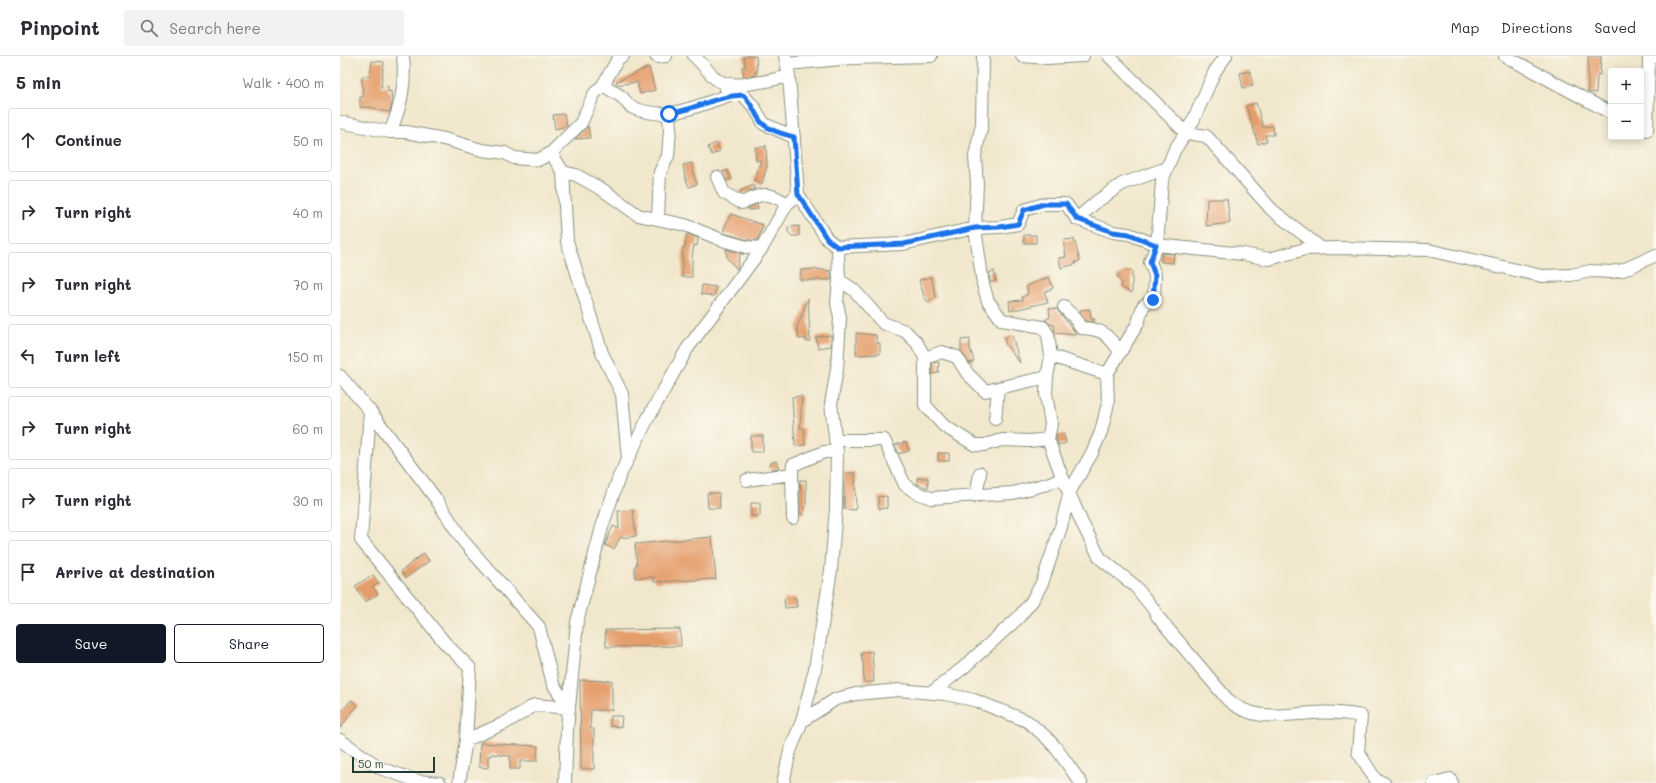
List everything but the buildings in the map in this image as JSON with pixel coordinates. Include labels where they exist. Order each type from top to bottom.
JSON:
[{"type":"street","points":[[390,132],[400,108],[405,77],[403,56]]},
{"type":"street","points":[[340,122],[390,132],[406,132],[444,139],[482,150],[505,153],[514,158],[538,160],[551,153],[581,123],[594,94],[603,85],[619,57],[623,56]]},
{"type":"street","points":[[656,56],[658,58],[666,56]]},
{"type":"street","points":[[694,56],[711,74],[724,84],[730,95]]},
{"type":"street","points":[[724,84],[756,83],[787,65],[852,58],[931,56]]},
{"type":"street","points":[[983,56],[982,124],[975,156],[977,184],[975,228],[982,282],[990,303],[1002,320],[1043,327],[1048,335],[1051,356],[1047,377],[1046,394],[1051,424],[1048,439],[1062,478],[1070,491],[1082,523],[1100,558],[1135,586],[1155,610],[1158,617],[1231,702],[1246,712],[1255,715],[1272,716],[1314,713],[1361,716],[1358,752],[1376,780],[1384,783]]},
{"type":"street","points":[[1022,56],[1059,58],[1083,56]]},
{"type":"street","points":[[1109,56],[1186,133],[1206,136],[1272,210],[1321,248]]},
{"type":"street","points":[[931,693],[963,668],[1018,618],[1032,602],[1042,583],[1052,558],[1070,491],[1092,454],[1101,432],[1108,403],[1106,374],[1138,323],[1143,306],[1154,298],[1155,275],[1150,262],[1156,245],[1162,182],[1180,140],[1186,133],[1215,71],[1226,56]]},
{"type":"street","points":[[1505,56],[1608,111]]},
{"type":"street","points":[[1648,130],[1649,58],[1656,57]]},
{"type":"street","points":[[787,65],[798,194],[827,239],[837,247],[904,244],[975,228],[1000,227],[1018,224],[1024,210],[1044,204],[1066,204],[1077,219],[1113,232],[1129,234],[1156,245],[1242,254],[1269,259],[1305,249],[1321,248],[1428,250],[1542,276],[1571,275],[1592,271],[1604,272],[1623,270],[1656,255]]},
{"type":"street","points":[[603,85],[623,98],[631,107],[669,114],[680,113],[703,103],[730,95],[743,95],[754,106],[760,120],[764,124],[794,137]]},
{"type":"street","points":[[658,218],[660,175],[668,156],[670,129],[669,114]]},
{"type":"street","points":[[551,153],[563,172],[567,240],[602,353],[622,394],[628,459]]},
{"type":"street","points":[[1077,219],[1096,202],[1122,184],[1167,168]]},
{"type":"street","points":[[563,172],[576,175],[603,190],[638,214],[685,225],[722,240],[747,247],[762,248]]},
{"type":"street","points":[[717,177],[724,193],[742,203],[760,194],[766,194],[776,196],[787,204]]},
{"type":"street","points":[[565,783],[568,708],[577,622],[602,527],[619,477],[648,418],[687,349],[762,248],[787,204],[798,194]]},
{"type":"street","points":[[784,783],[790,751],[802,721],[815,670],[831,570],[836,508],[836,446],[831,404],[837,362],[840,317],[837,303],[839,280],[837,247]]},
{"type":"street","points":[[839,280],[854,290],[883,323],[905,331],[914,339],[925,358],[925,405],[946,428],[975,445],[984,445],[1002,440],[1029,441],[1048,439]]},
{"type":"street","points":[[1064,307],[1074,317],[1081,328],[1097,328],[1106,335],[1120,351]]},
{"type":"street","points":[[925,358],[942,352],[957,357],[967,373],[985,391],[1047,377]]},
{"type":"street","points":[[1051,356],[1106,374]]},
{"type":"street","points":[[340,376],[370,411],[436,499],[464,542],[539,627],[553,684],[568,708]]},
{"type":"street","points":[[995,419],[998,389]]},
{"type":"street","points":[[370,411],[361,540],[445,643],[470,668],[466,740],[459,783]]},
{"type":"street","points":[[793,518],[793,464],[836,446],[884,440],[905,485],[925,497],[940,499],[1013,493],[1047,484],[1062,478]]},
{"type":"street","points":[[976,497],[980,472]]},
{"type":"street","points":[[747,480],[792,474]]},
{"type":"street","points":[[802,721],[836,699],[856,694],[899,690],[931,693],[977,701],[1025,720],[1046,737],[1081,783]]},
{"type":"street","points":[[466,740],[505,723],[535,705],[568,708]]},
{"type":"street","points":[[340,740],[380,768],[416,781],[440,783]]},
{"type":"street","points":[[1434,783],[1450,779],[1452,783]]},
{"type":"route","points":[[669,114],[680,113],[703,103],[730,95],[743,95],[750,100],[760,120],[764,124],[779,132],[794,137],[798,194],[827,239],[837,247],[904,244],[975,228],[1000,227],[1018,224],[1024,210],[1044,204],[1066,204],[1077,219],[1113,232],[1129,234],[1156,245],[1150,262],[1155,275],[1153,300]]}]
